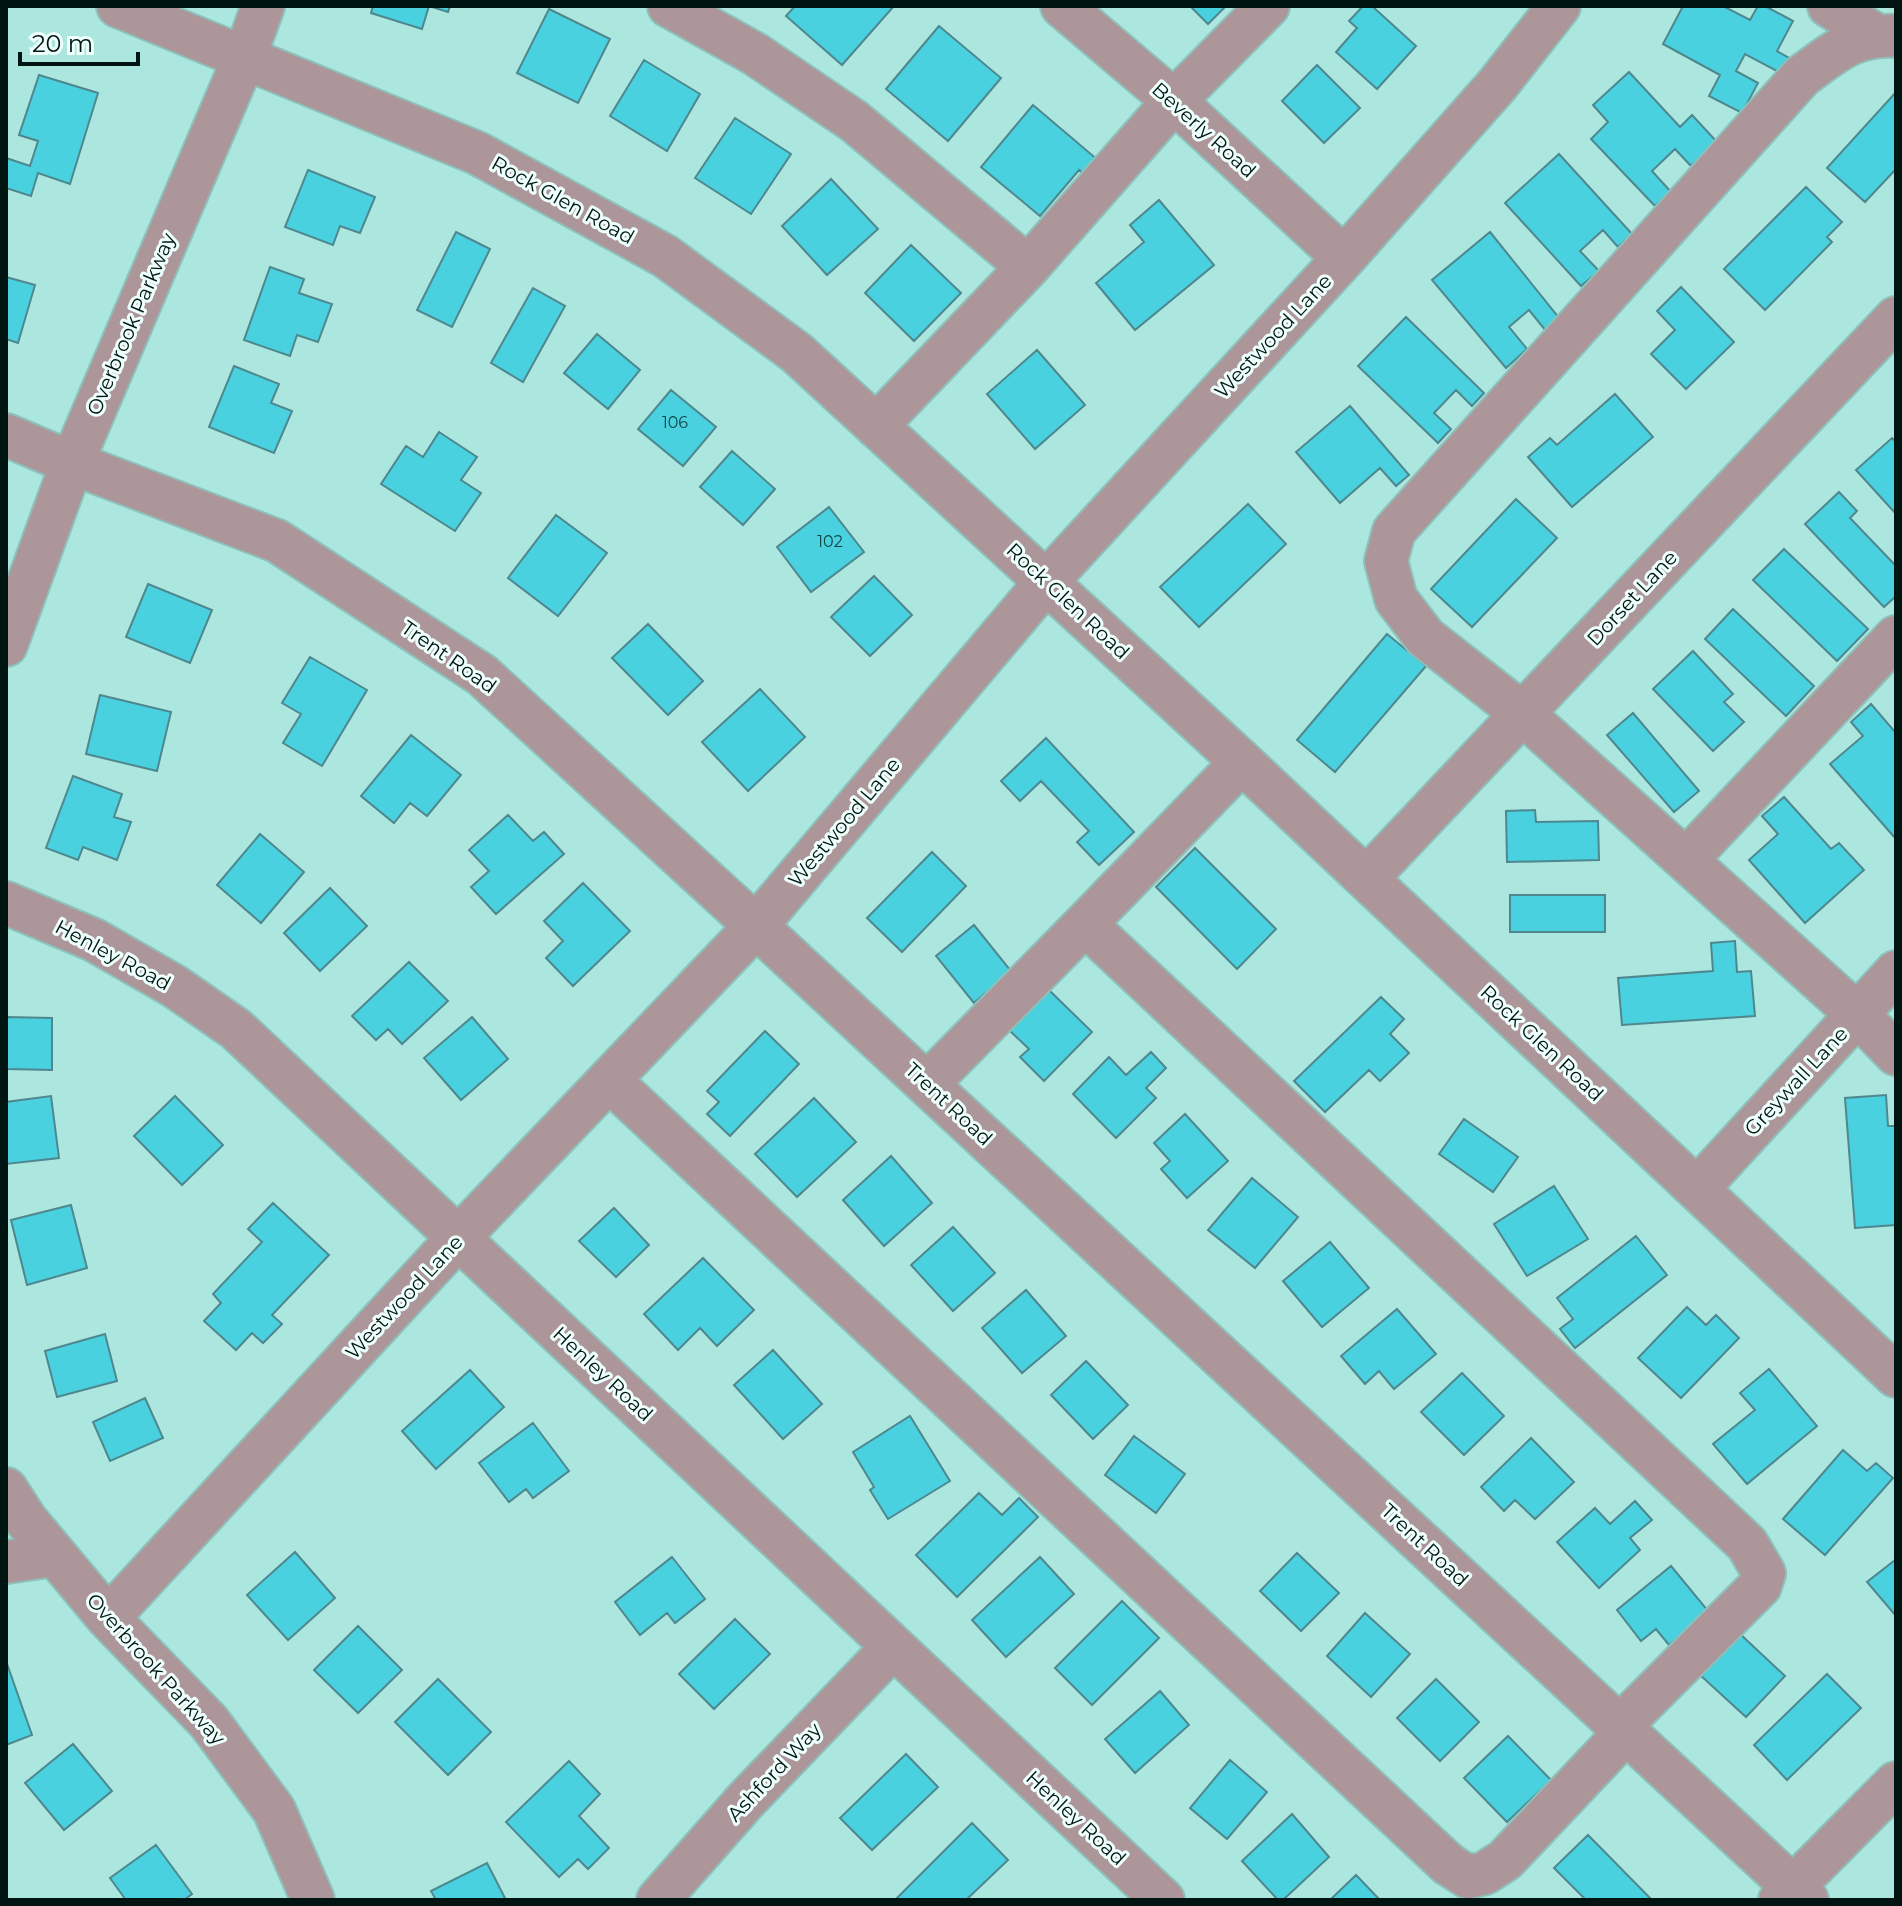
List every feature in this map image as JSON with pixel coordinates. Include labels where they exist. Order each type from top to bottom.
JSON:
[{"type":"street","name":"Rock Glen Road","points":[[118,6],[477,153],[665,256],[797,353],[1367,878],[1896,1376]]},
{"type":"street","name":"Overbrook Parkway","points":[[6,645],[72,463],[245,56],[263,6]]},
{"type":"street","points":[[669,6],[755,54],[854,121],[1028,267]]},
{"type":"street","name":"Beverly Road","points":[[1062,6],[1174,101],[1344,258]]},
{"type":"street","points":[[876,426],[1028,267],[1174,101],[1268,6]]},
{"type":"street","name":"Westwood Lane","points":[[108,1618],[458,1238],[756,926],[1047,581],[1344,258],[1498,84],[1559,6]]},
{"type":"street","points":[[1829,6],[1886,36]]},
{"type":"street","points":[[1886,36],[1847,43],[1802,76],[1394,531],[1386,561],[1396,599],[1425,637],[1523,714],[1857,1014],[1896,1054]]},
{"type":"street","name":"Dorset Lane","points":[[1367,878],[1896,318]]},
{"type":"street","name":"Trent Road","points":[[6,435],[277,541],[482,675],[1623,1729],[1793,1895]]},
{"type":"street","points":[[1686,860],[1896,637]]},
{"type":"street","points":[[927,1084],[1242,762]]},
{"type":"street","name":"Henley Road","points":[[6,903],[94,940],[174,986],[236,1029],[1163,1900]]},
{"type":"street","points":[[609,1080],[1448,1864],[1468,1877],[1485,1873],[1505,1860],[1623,1729],[1760,1586],[1764,1573],[1747,1544],[1085,924]]},
{"type":"street","name":"Greywall Lane","points":[[1697,1189],[1896,972]]},
{"type":"street","name":"Overbrook Parkway","points":[[6,1489],[26,1520],[108,1618],[209,1722],[274,1810],[313,1900]]},
{"type":"street","points":[[6,1562],[54,1555]]},
{"type":"street","name":"Ashford Way","points":[[658,1900],[746,1800],[893,1647]]},
{"type":"street","points":[[1793,1895],[1896,1783]]},
{"type":"building","points":[[373,6],[429,6],[422,29],[371,13]]},
{"type":"building","points":[[429,6],[450,6],[448,12]]},
{"type":"building","points":[[795,6],[894,6],[842,65],[786,16]]},
{"type":"building","points":[[1190,6],[1226,6],[1208,24]]},
{"type":"building","points":[[1363,6],[1372,6],[1416,46],[1377,89],[1336,52],[1357,28],[1349,21]]},
{"type":"building","points":[[1683,6],[1723,6],[1750,20],[1758,6],[1765,6],[1793,21],[1777,51],[1803,66],[1796,81],[1745,54],[1736,71],[1758,83],[1742,113],[1709,96],[1720,75],[1663,44]]},
{"type":"building","points":[[549,9],[610,39],[578,103],[517,73]]},
{"type":"building","points":[[939,26],[1001,78],[948,141],[886,89]]},
{"type":"building","points":[[644,60],[700,94],[667,151],[610,116]]},
{"type":"building","points":[[1317,65],[1360,108],[1324,143],[1282,101]]},
{"type":"building","points":[[1629,72],[1680,127],[1692,115],[1717,142],[1691,166],[1675,149],[1652,171],[1671,192],[1655,206],[1591,139],[1608,122],[1593,105]]},
{"type":"building","points":[[39,75],[98,93],[70,184],[38,173],[31,196],[6,188],[6,158],[30,166],[38,141],[19,135]]},
{"type":"building","points":[[1896,92],[1896,169],[1865,202],[1827,168]]},
{"type":"building","points":[[1033,105],[1099,161],[1086,176],[1079,170],[1040,216],[981,167]]},
{"type":"building","points":[[735,118],[791,154],[751,214],[695,178]]},
{"type":"building","points":[[1559,154],[1632,234],[1618,247],[1603,230],[1580,251],[1599,271],[1581,286],[1505,203]]},
{"type":"building","points":[[308,170],[375,197],[360,233],[340,226],[333,245],[285,227]]},
{"type":"building","points":[[831,179],[878,229],[827,275],[782,226]]},
{"type":"building","points":[[1806,187],[1842,222],[1827,237],[1832,242],[1765,310],[1724,269]]},
{"type":"building","points":[[1159,200],[1214,265],[1135,330],[1096,283],[1144,242],[1130,225]]},
{"type":"building","points":[[456,232],[490,249],[452,327],[417,310]]},
{"type":"building","points":[[1490,232],[1560,319],[1546,331],[1529,310],[1509,327],[1527,349],[1506,368],[1432,280]]},
{"type":"building","points":[[911,245],[961,293],[914,341],[865,293]]},
{"type":"building","points":[[270,267],[304,279],[299,293],[332,304],[318,342],[297,335],[290,356],[244,340]]},
{"type":"building","points":[[6,277],[35,285],[18,343],[6,339]]},
{"type":"building","points":[[1681,287],[1734,342],[1686,389],[1651,354],[1675,330],[1657,311]]},
{"type":"building","points":[[533,288],[565,306],[523,382],[491,363]]},
{"type":"building","points":[[1406,317],[1484,393],[1472,406],[1456,390],[1434,413],[1451,429],[1438,443],[1358,366]]},
{"type":"building","points":[[597,334],[640,370],[608,409],[564,373]]},
{"type":"building","points":[[1037,350],[1085,405],[1035,449],[987,394]]},
{"type":"building","points":[[234,366],[279,384],[271,403],[292,411],[274,453],[209,427]]},
{"type":"building","points":[[671,390],[716,427],[683,466],[638,429]]},
{"type":"building","points":[[1615,394],[1653,437],[1572,507],[1528,457],[1550,438],[1557,445]]},
{"type":"building","points":[[1350,406],[1409,475],[1396,486],[1380,468],[1340,503],[1296,452]]},
{"type":"building","points":[[439,432],[477,457],[461,480],[481,493],[455,531],[381,484],[406,446],[423,457]]},
{"type":"building","points":[[1892,438],[1896,442],[1896,514],[1856,470]]},
{"type":"building","points":[[732,451],[775,489],[743,525],[700,487]]},
{"type":"building","points":[[1839,492],[1857,511],[1850,518],[1896,566],[1896,596],[1884,607],[1805,524]]},
{"type":"building","points":[[1516,499],[1557,538],[1472,627],[1431,589]]},
{"type":"building","points":[[1248,504],[1286,544],[1199,627],[1160,587]]},
{"type":"building","points":[[829,507],[864,552],[811,592],[777,547]]},
{"type":"building","points":[[556,515],[607,553],[558,616],[508,578]]},
{"type":"building","points":[[1784,549],[1868,629],[1837,661],[1753,580]]},
{"type":"building","points":[[874,576],[912,615],[870,656],[831,617]]},
{"type":"building","points":[[148,584],[212,610],[190,663],[126,637]]},
{"type":"building","points":[[1733,609],[1814,686],[1786,716],[1705,639]]},
{"type":"building","points":[[648,624],[703,681],[668,715],[612,658]]},
{"type":"building","points":[[1387,634],[1426,666],[1335,772],[1297,740]]},
{"type":"building","points":[[1693,651],[1733,694],[1724,702],[1744,722],[1713,751],[1653,689]]},
{"type":"building","points":[[310,657],[367,690],[322,766],[283,743],[301,714],[282,703]]},
{"type":"building","points":[[760,689],[805,737],[748,791],[702,742]]},
{"type":"building","points":[[100,695],[171,712],[157,771],[86,754]]},
{"type":"building","points":[[1871,704],[1896,733],[1896,839],[1830,764],[1863,736],[1851,722]]},
{"type":"building","points":[[1633,713],[1699,791],[1674,812],[1607,735]]},
{"type":"building","points":[[411,735],[461,775],[427,816],[410,803],[394,823],[361,796]]},
{"type":"building","points":[[1046,738],[1134,832],[1099,865],[1077,842],[1089,831],[1041,781],[1020,801],[1001,781]]},
{"type":"building","points":[[73,776],[122,794],[114,817],[131,822],[117,860],[83,847],[78,860],[46,848]]},
{"type":"building","points":[[1784,797],[1831,849],[1839,843],[1864,870],[1805,923],[1749,860],[1778,834],[1762,816]]},
{"type":"building","points":[[1535,810],[1536,822],[1598,821],[1599,860],[1507,862],[1506,811]]},
{"type":"building","points":[[508,815],[533,841],[544,832],[564,854],[496,914],[471,887],[489,871],[469,850]]},
{"type":"building","points":[[260,834],[304,872],[261,923],[217,885]]},
{"type":"building","points":[[1195,848],[1276,929],[1237,969],[1156,887]]},
{"type":"building","points":[[932,852],[966,886],[902,952],[867,918]]},
{"type":"building","points":[[583,883],[630,931],[573,986],[546,958],[563,941],[544,921]]},
{"type":"building","points":[[330,888],[367,926],[320,971],[284,933]]},
{"type":"building","points":[[1510,895],[1605,895],[1605,932],[1510,932]]},
{"type":"building","points":[[974,925],[1011,971],[974,1003],[936,956]]},
{"type":"building","points":[[1735,941],[1737,972],[1751,971],[1755,1016],[1622,1025],[1618,978],[1713,971],[1711,943]]},
{"type":"building","points":[[409,962],[448,1001],[402,1044],[388,1029],[376,1040],[352,1016]]},
{"type":"building","points":[[1049,990],[1092,1032],[1044,1081],[1020,1057],[1029,1049],[1009,1030]]},
{"type":"building","points":[[1381,997],[1404,1019],[1390,1034],[1409,1053],[1380,1081],[1369,1070],[1325,1112],[1294,1081]]},
{"type":"building","points":[[6,1017],[52,1018],[52,1070],[6,1069]]},
{"type":"building","points":[[472,1017],[508,1059],[461,1100],[424,1058]]},
{"type":"building","points":[[765,1031],[799,1064],[730,1136],[707,1114],[719,1102],[707,1091]]},
{"type":"building","points":[[1151,1052],[1166,1068],[1146,1088],[1156,1098],[1116,1138],[1073,1094],[1109,1057],[1126,1075]]},
{"type":"building","points":[[1886,1095],[1888,1126],[1896,1126],[1896,1225],[1855,1228],[1845,1098]]},
{"type":"building","points":[[51,1096],[59,1158],[6,1164],[6,1102]]},
{"type":"building","points":[[175,1096],[223,1145],[182,1185],[134,1136]]},
{"type":"building","points":[[814,1098],[856,1142],[797,1197],[755,1154]]},
{"type":"building","points":[[1185,1114],[1228,1161],[1187,1198],[1161,1169],[1170,1161],[1154,1143]]},
{"type":"building","points":[[1464,1119],[1518,1157],[1493,1192],[1439,1154]]},
{"type":"building","points":[[891,1156],[932,1203],[884,1246],[843,1200]]},
{"type":"building","points":[[1252,1178],[1298,1217],[1255,1268],[1208,1230]]},
{"type":"building","points":[[1554,1186],[1588,1239],[1527,1276],[1494,1224]]},
{"type":"building","points":[[273,1203],[329,1255],[272,1315],[282,1324],[263,1343],[252,1333],[236,1350],[204,1321],[221,1303],[213,1294],[262,1242],[248,1229]]},
{"type":"building","points":[[71,1205],[87,1268],[27,1285],[11,1220]]},
{"type":"building","points":[[614,1208],[649,1245],[616,1277],[579,1241]]},
{"type":"building","points":[[953,1227],[995,1273],[953,1311],[911,1265]]},
{"type":"building","points":[[1636,1236],[1667,1275],[1575,1348],[1560,1329],[1573,1319],[1557,1298]]},
{"type":"building","points":[[1330,1242],[1369,1288],[1322,1327],[1283,1281]]},
{"type":"building","points":[[703,1258],[754,1310],[717,1346],[700,1328],[678,1350],[644,1314]]},
{"type":"building","points":[[1026,1290],[1066,1336],[1022,1373],[982,1328]]},
{"type":"building","points":[[1687,1307],[1706,1325],[1716,1315],[1739,1338],[1681,1398],[1638,1358]]},
{"type":"building","points":[[1397,1309],[1436,1354],[1394,1389],[1379,1371],[1365,1384],[1341,1356]]},
{"type":"building","points":[[105,1334],[117,1381],[57,1397],[45,1351]]},
{"type":"building","points":[[773,1350],[822,1404],[783,1439],[734,1385]]},
{"type":"building","points":[[1086,1361],[1128,1405],[1093,1439],[1051,1395]]},
{"type":"building","points":[[1769,1369],[1817,1426],[1747,1484],[1713,1444],[1755,1410],[1740,1393]]},
{"type":"building","points":[[470,1370],[504,1407],[436,1469],[402,1431]]},
{"type":"building","points":[[1462,1373],[1504,1416],[1464,1455],[1421,1412]]},
{"type":"building","points":[[145,1398],[163,1438],[110,1461],[93,1422]]},
{"type":"building","points":[[910,1416],[950,1481],[888,1519],[870,1490],[874,1487],[853,1452]]},
{"type":"building","points":[[533,1423],[569,1471],[533,1498],[526,1489],[509,1502],[479,1463]]},
{"type":"building","points":[[1134,1436],[1185,1474],[1156,1513],[1105,1475]]},
{"type":"building","points":[[1531,1438],[1574,1482],[1535,1519],[1515,1500],[1504,1511],[1481,1487]]},
{"type":"building","points":[[1843,1450],[1867,1471],[1876,1463],[1893,1478],[1825,1555],[1783,1519]]},
{"type":"building","points":[[979,1493],[1002,1515],[1019,1498],[1038,1517],[957,1597],[916,1555]]},
{"type":"building","points":[[1635,1501],[1652,1520],[1630,1538],[1640,1550],[1599,1588],[1557,1542],[1595,1508],[1610,1524]]},
{"type":"building","points":[[295,1552],[335,1598],[288,1640],[247,1595]]},
{"type":"building","points":[[1297,1553],[1339,1593],[1301,1631],[1260,1591]]},
{"type":"building","points":[[672,1557],[705,1599],[675,1623],[667,1613],[640,1635],[615,1602]]},
{"type":"building","points":[[1040,1557],[1074,1594],[1006,1657],[972,1620]]},
{"type":"building","points":[[1896,1561],[1896,1616],[1867,1582]]},
{"type":"building","points":[[1671,1566],[1709,1612],[1669,1645],[1656,1629],[1641,1641],[1617,1610]]},
{"type":"building","points":[[1122,1601],[1159,1638],[1092,1705],[1055,1668]]},
{"type":"building","points":[[1365,1613],[1410,1654],[1371,1697],[1327,1656]]},
{"type":"building","points":[[735,1619],[770,1654],[714,1709],[679,1674]]},
{"type":"building","points":[[358,1626],[402,1670],[358,1713],[314,1670]]},
{"type":"building","points":[[1739,1633],[1785,1676],[1746,1717],[1700,1675]]},
{"type":"building","points":[[6,1661],[32,1735],[6,1745]]},
{"type":"building","points":[[1827,1674],[1861,1708],[1787,1780],[1754,1745]]},
{"type":"building","points":[[438,1679],[491,1732],[448,1775],[395,1722]]},
{"type":"building","points":[[1436,1679],[1479,1722],[1440,1761],[1397,1718]]},
{"type":"building","points":[[1160,1691],[1189,1725],[1135,1773],[1105,1739]]},
{"type":"building","points":[[1508,1736],[1551,1780],[1507,1822],[1464,1778]]},
{"type":"building","points":[[73,1744],[112,1791],[64,1830],[25,1783]]},
{"type":"building","points":[[906,1754],[938,1787],[872,1850],[840,1818]]},
{"type":"building","points":[[1230,1760],[1267,1792],[1227,1839],[1190,1808]]},
{"type":"building","points":[[569,1761],[600,1794],[579,1816],[609,1848],[588,1869],[578,1859],[559,1877],[506,1822]]},
{"type":"building","points":[[1292,1814],[1329,1857],[1283,1900],[1278,1900],[1242,1861]]},
{"type":"building","points":[[972,1823],[1008,1860],[966,1900],[895,1900]]},
{"type":"building","points":[[1588,1835],[1652,1900],[1586,1900],[1554,1868]]},
{"type":"building","points":[[156,1845],[192,1894],[184,1900],[126,1900],[110,1878]]},
{"type":"building","points":[[487,1863],[506,1900],[436,1900],[431,1891]]},
{"type":"building","points":[[1356,1875],[1380,1900],[1330,1900]]}]
